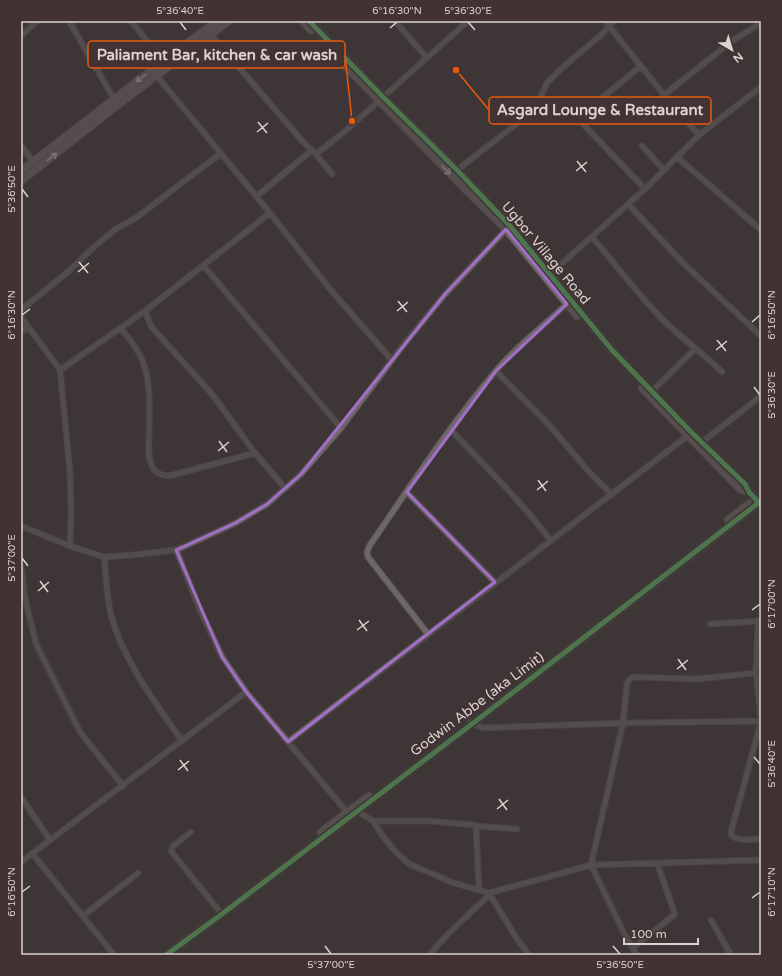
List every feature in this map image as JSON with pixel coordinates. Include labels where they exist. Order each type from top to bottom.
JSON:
[{"type":"street","points":[[21,36],[37,21]]},
{"type":"street","points":[[69,21],[114,99]]},
{"type":"street","points":[[131,21],[163,61]]},
{"type":"street","points":[[21,181],[154,73],[209,31],[217,21]]},
{"type":"street","points":[[21,171],[114,99],[154,73],[163,61],[209,31],[228,21]]},
{"type":"street","name":"Ugbor Village Road","points":[[302,21],[381,99],[458,170],[550,275],[569,302],[612,350],[652,391],[740,489],[749,492]]},
{"type":"street","name":"Ugbor Village Road","points":[[309,21],[415,137],[468,192],[508,227],[609,352],[690,434],[702,442],[745,484],[749,492],[759,502]]},
{"type":"street","points":[[395,21],[427,58]]},
{"type":"street","points":[[458,170],[533,111],[547,83],[562,68],[601,35],[607,23],[614,21]]},
{"type":"street","points":[[256,197],[314,152],[344,133],[466,22]]},
{"type":"street","points":[[607,23],[664,95],[699,135]]},
{"type":"street","points":[[664,95],[732,41],[758,23]]},
{"type":"street","points":[[209,31],[332,174]]},
{"type":"street","points":[[641,66],[582,114],[580,118],[583,124],[645,189]]},
{"type":"street","points":[[154,73],[329,288],[391,359]]},
{"type":"street","points":[[550,275],[645,189],[699,135],[761,86]]},
{"type":"street","points":[[21,145],[33,162]]},
{"type":"street","points":[[642,146],[664,170]]},
{"type":"street","points":[[21,310],[69,272],[94,247],[116,229],[137,217],[220,154]]},
{"type":"street","points":[[677,157],[761,230]]},
{"type":"street","points":[[628,204],[684,264],[761,336]]},
{"type":"street","points":[[60,370],[121,329],[270,214]]},
{"type":"street","points":[[21,526],[70,546],[104,557],[176,550],[236,523],[267,504],[301,474],[341,428],[391,359],[446,294],[508,227]]},
{"type":"street","points":[[592,237],[662,318],[722,372]]},
{"type":"street","points":[[203,265],[341,428]]},
{"type":"street","points":[[428,634],[368,557],[367,552],[370,545],[451,430],[496,371],[569,302]]},
{"type":"street","points":[[145,311],[151,326],[212,394],[255,453],[285,488]]},
{"type":"street","points":[[21,317],[60,370],[70,472],[70,546]]},
{"type":"street","points":[[21,332],[28,327]]},
{"type":"street","points":[[121,329],[129,337],[145,368],[148,383],[150,460],[155,471],[162,475],[168,476],[255,453]]},
{"type":"street","points":[[652,391],[695,349]]},
{"type":"street","points":[[496,371],[551,427],[597,481],[612,495]]},
{"type":"street","points":[[702,442],[761,396]]},
{"type":"street","points":[[451,430],[498,479],[551,541]]},
{"type":"street","points":[[288,742],[690,434]]},
{"type":"street","points":[[407,492],[495,582]]},
{"type":"street","name":"Godwin Abbe (aka Limit)","points":[[208,924],[220,912],[352,810],[471,723],[759,502]]},
{"type":"street","points":[[176,550],[199,608],[222,657],[246,692],[288,742],[352,810],[373,821],[430,821],[517,829]]},
{"type":"street","points":[[104,557],[111,614],[124,649],[147,690],[182,741]]},
{"type":"street","points":[[21,566],[25,598],[36,644],[80,732],[123,786]]},
{"type":"street","points":[[710,624],[759,621],[756,673],[761,721],[731,832],[732,836],[741,840],[761,839]]},
{"type":"street","points":[[637,955],[590,866],[623,723],[627,683],[633,678],[697,679],[756,673]]},
{"type":"street","points":[[21,862],[246,692]]},
{"type":"street","points":[[471,723],[483,728],[623,723],[761,721]]},
{"type":"street","points":[[21,796],[50,840]]},
{"type":"street","name":"Godwin Abbe (aka Limit)","points":[[166,955],[208,924],[352,810]]},
{"type":"street","points":[[373,821],[394,850],[409,864],[454,883],[489,893],[517,939],[529,955]]},
{"type":"street","points":[[476,826],[480,890]]},
{"type":"street","points":[[191,832],[173,846],[171,851],[220,912]]},
{"type":"street","points":[[32,853],[114,955]]},
{"type":"street","points":[[429,955],[489,893],[590,866],[761,860]]},
{"type":"street","points":[[633,948],[676,914],[657,863]]},
{"type":"street","points":[[83,916],[138,873]]},
{"type":"street","points":[[711,920],[731,955]]},
{"type":"highlighted area","points":[[506,229],[567,304],[496,371],[407,492],[495,582],[288,742],[246,692],[222,657],[176,550],[235,523],[267,504],[301,474],[445,294]]},
{"type":"cycle path","points":[[309,21],[457,170],[510,226],[612,350],[692,433],[745,484],[749,492],[761,505]]},
{"type":"cycle path","points":[[166,955],[472,724],[761,501]]},
{"type":"place","name":"Asgard Lounge & Restaurant","points":[[456,70]]},
{"type":"place","name":"Paliament Bar, kitchen & car wash","points":[[352,121]]}]
